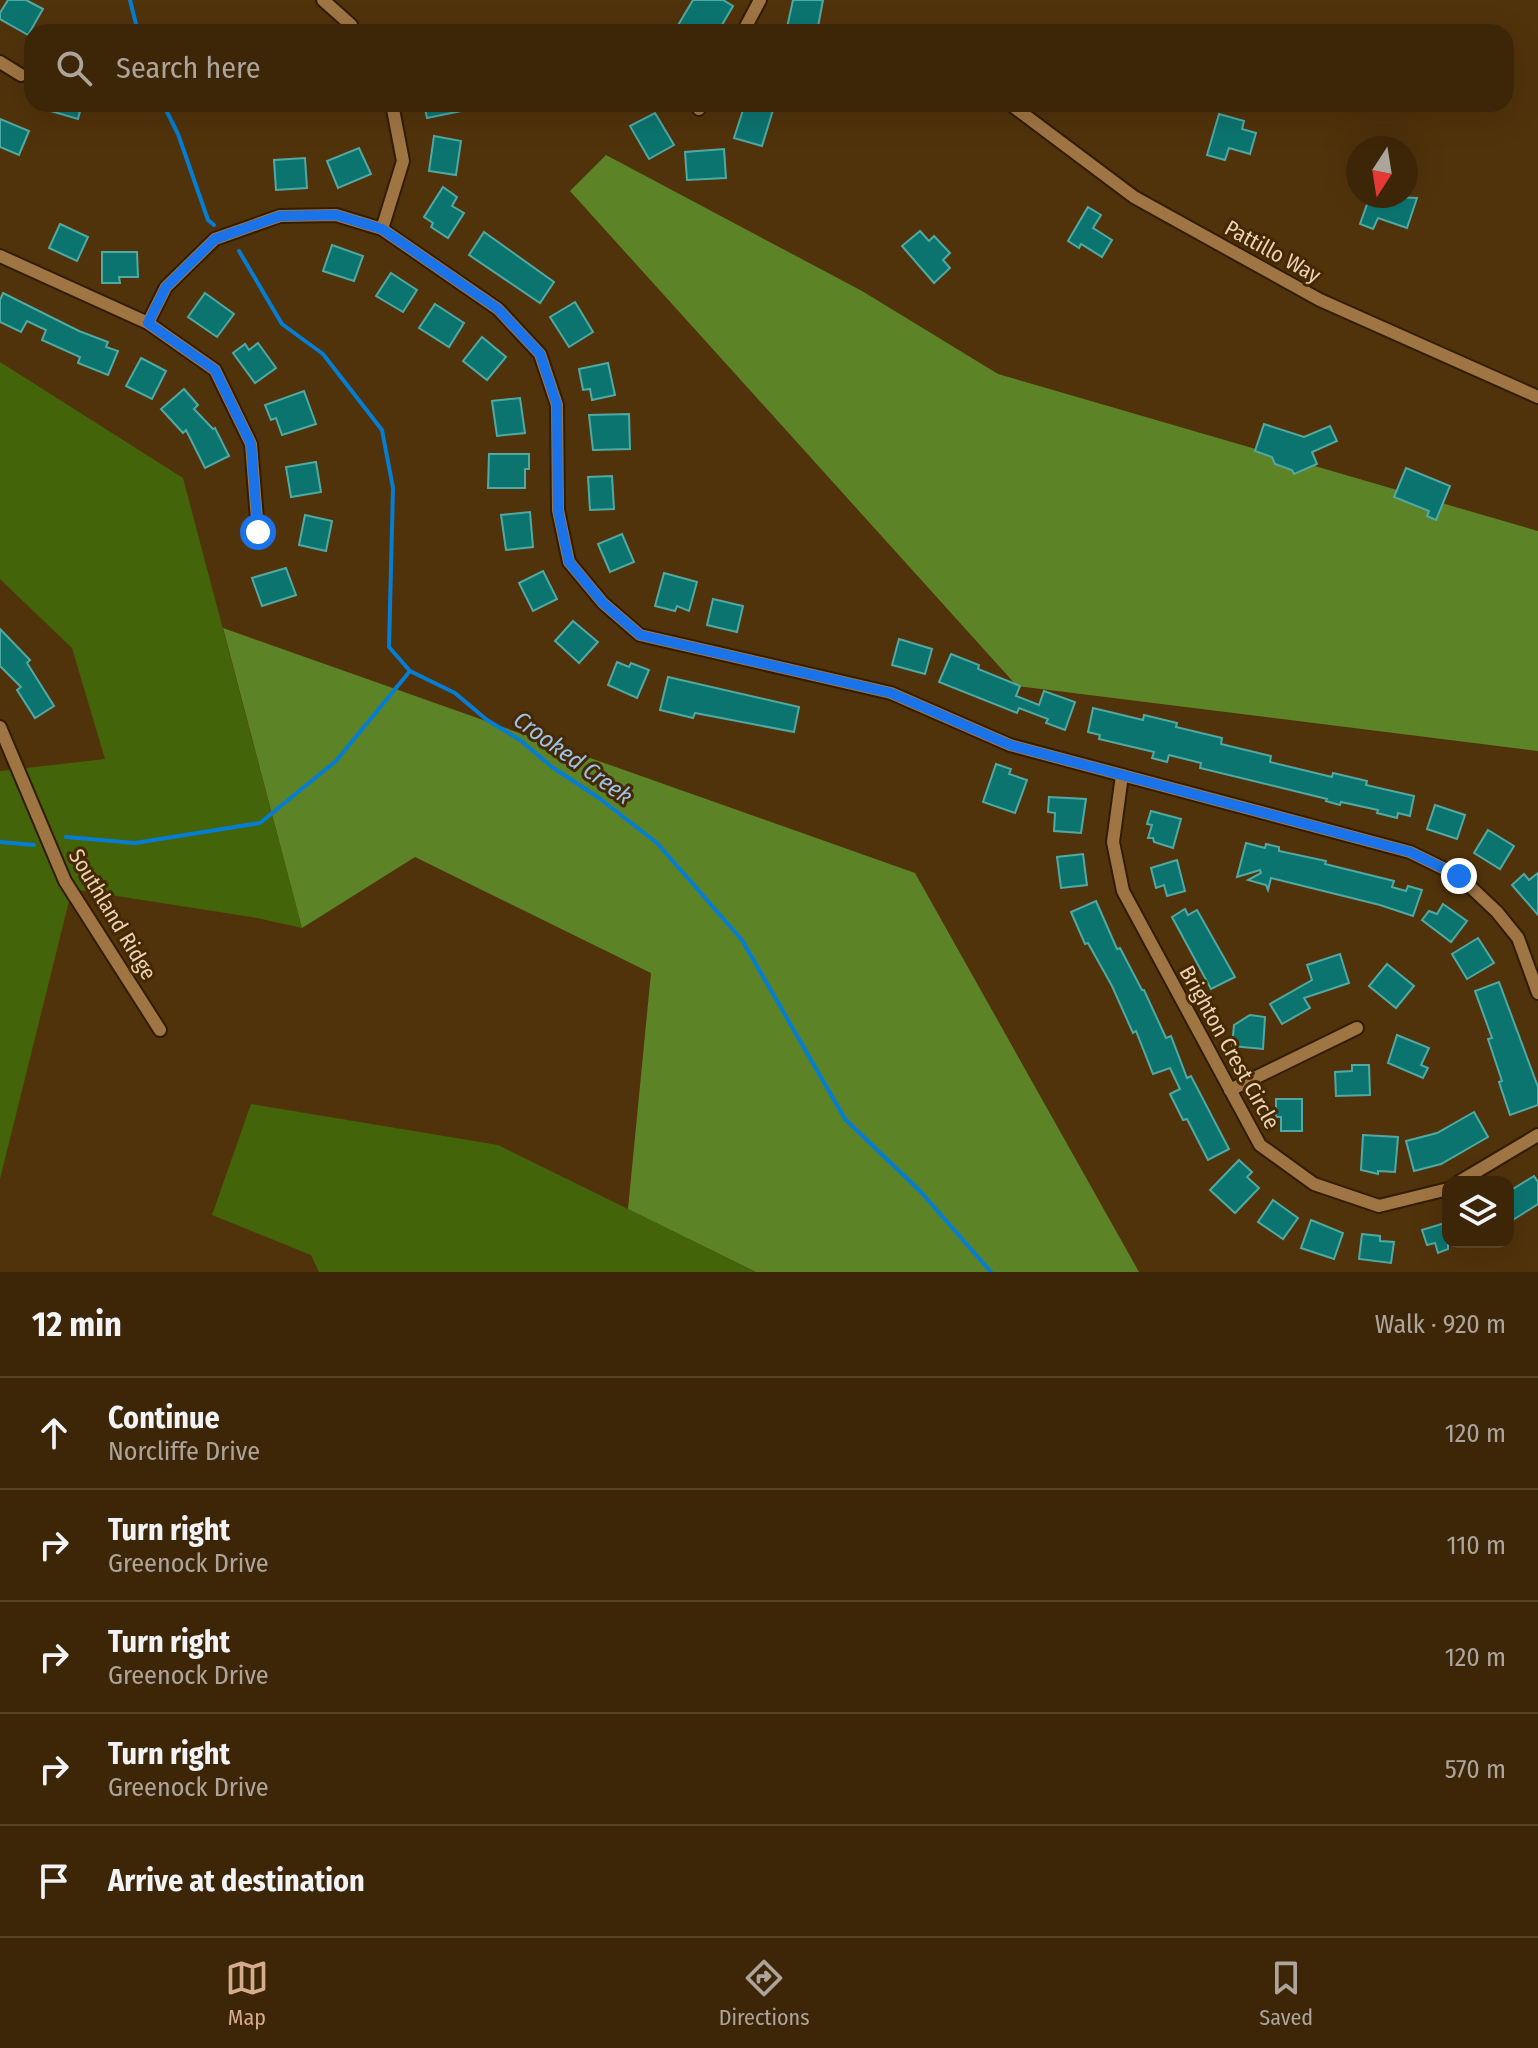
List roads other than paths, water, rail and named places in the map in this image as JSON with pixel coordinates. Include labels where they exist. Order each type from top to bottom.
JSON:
[{"type":"street","points":[[323,0],[350,24]]},
{"type":"street","points":[[747,24],[760,0]]},
{"type":"street","points":[[0,62],[21,75]]},
{"type":"street","points":[[382,229],[403,161],[396,112]]},
{"type":"street","name":"Pattillo Way","points":[[1021,112],[1134,197],[1307,293],[1538,397]]},
{"type":"street","points":[[148,323],[166,287],[215,239],[280,216],[336,215],[382,229],[498,309],[540,354],[557,405],[558,510],[569,562],[603,603],[640,635],[891,693],[1010,745],[1410,852],[1459,876],[1497,912],[1518,938],[1538,993]]},
{"type":"street","points":[[0,256],[148,323],[215,370],[251,444],[258,532]]},
{"type":"street","name":"Southland Ridge","points":[[0,727],[65,881],[160,1030]]},
{"type":"street","name":"Brighton Crest Circle","points":[[1122,775],[1113,842],[1123,891],[1260,1145],[1314,1184],[1379,1206],[1442,1190]]},
{"type":"street","points":[[1230,1090],[1357,1028]]},
{"type":"street","points":[[1469,1176],[1538,1135]]},
{"type":"waterway","name":"Crooked Creek","points":[[130,0],[136,24]]},
{"type":"waterway","name":"Crooked Creek","points":[[167,112],[178,134],[208,220],[214,225]]},
{"type":"waterway","name":"Crooked Creek","points":[[239,251],[282,324],[323,354],[382,430],[393,488],[389,647],[410,671],[455,693],[487,720],[520,740],[657,843],[742,940],[845,1119],[920,1191],[991,1272]]},
{"type":"waterway","points":[[66,837],[135,843],[260,823],[336,761],[410,671]]},
{"type":"waterway","points":[[0,842],[34,845]]}]
